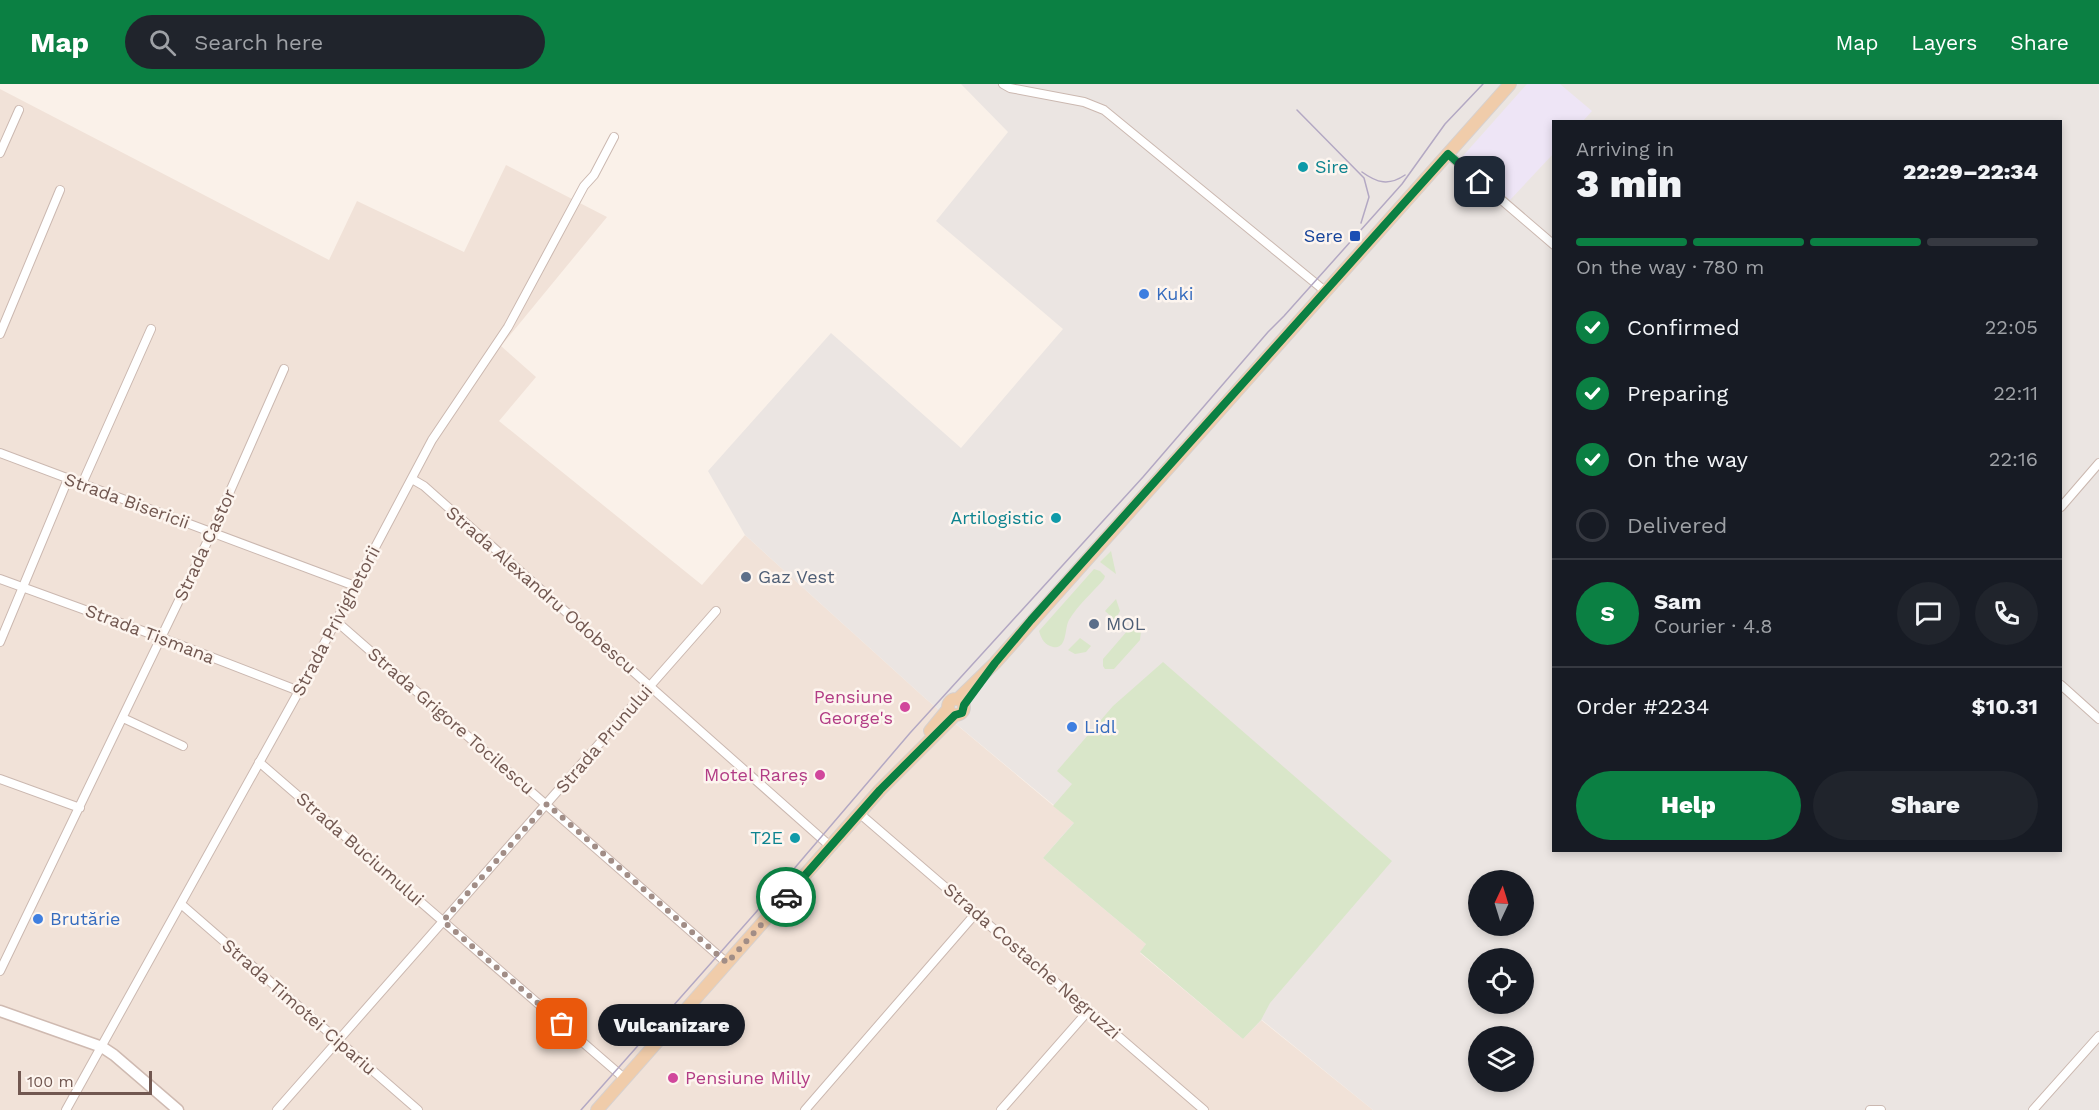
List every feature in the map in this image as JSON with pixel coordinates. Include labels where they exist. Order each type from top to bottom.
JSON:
[{"type":"main road","points":[[597,1110],[951,712],[950,701],[961,702],[1510,84]]},
{"type":"street","points":[[1003,84],[1010,88],[1084,102],[1104,110],[1325,291]]},
{"type":"street","points":[[0,153],[19,110]]},
{"type":"street","name":"Strada Privighetorii","points":[[66,1110],[299,691],[432,440],[508,327],[584,186],[602,162],[614,137]]},
{"type":"street","points":[[1448,154],[1552,243]]},
{"type":"street","points":[[0,334],[60,189]]},
{"type":"street","points":[[82,484],[151,329]]},
{"type":"street","name":"Strada Castor","points":[[0,971],[162,638],[284,369]]},
{"type":"street","name":"Strada Bisericii","points":[[0,453],[355,586]]},
{"type":"street","points":[[2062,506],[2099,463]]},
{"type":"street","points":[[0,642],[68,479]]},
{"type":"street","name":"Strada Alexandru Odobescu","points":[[412,479],[424,486],[830,846]]},
{"type":"street","name":"Strada Tismana","points":[[0,579],[299,691]]},
{"type":"street","name":"Strada Prunului","points":[[277,1110],[716,610]]},
{"type":"street","name":"Strada Grigore Tocilescu","points":[[336,621],[727,963]]},
{"type":"street","points":[[2062,687],[2099,720]]},
{"type":"street","points":[[123,718],[183,746]]},
{"type":"street","name":"Strada Buciumului","points":[[259,762],[624,1078]]},
{"type":"street","points":[[0,779],[80,808]]},
{"type":"street","name":"Strada Costache Negruzzi","points":[[860,813],[1089,1010],[1198,1108]]},
{"type":"street","name":"Strada Timotei Cipariu","points":[[180,904],[418,1110]]},
{"type":"street","points":[[805,1110],[976,914]]},
{"type":"street","points":[[1001,1110],[1089,1010]]},
{"type":"street","points":[[0,1011],[102,1047],[177,1110]]},
{"type":"street","points":[[2033,1110],[2099,1036]]},
{"type":"street","points":[[1870,1110],[1881,1110]]},
{"type":"shaded area","points":[[961,84],[2099,84],[2099,1110],[1373,1110],[1262,1020],[1243,1039],[1140,952],[1146,944],[1043,858],[1074,822],[926,699],[745,535],[708,471],[831,333],[961,448],[1063,329],[936,221],[1008,132]]},
{"type":"shaded area","points":[[1527,84],[1560,84],[1592,111],[1584,120],[1552,120],[1552,155],[1510,200],[1462,157]]},
{"type":"shaded area","points":[[0,89],[329,260],[357,201],[464,252],[506,165],[607,217],[501,346],[536,377],[499,421],[702,585],[745,535],[926,699],[1074,823],[1043,858],[1146,944],[1140,953],[1243,1039],[1261,1020],[1373,1110],[0,1110]]},
{"type":"green space","points":[[1111,551],[1116,574],[1100,562]]},
{"type":"green space","points":[[1094,569],[1105,576],[1104,579],[1069,620],[1063,643],[1056,647],[1048,645],[1039,631]]},
{"type":"green space","points":[[1116,599],[1120,611],[1115,620],[1105,611]]},
{"type":"green space","points":[[1133,628],[1141,631],[1140,640],[1114,669],[1105,669],[1103,659],[1128,630]]},
{"type":"green space","points":[[1080,638],[1091,646],[1086,652],[1075,654],[1068,650]]},
{"type":"green space","points":[[1163,662],[1392,861],[1270,1003],[1261,1020],[1243,1039],[1140,952],[1146,944],[1043,858],[1074,823],[1053,806],[1072,784],[1057,771],[1113,706]]},
{"type":"tram line","points":[[581,1110],[781,884],[910,733],[1143,477],[1268,332],[1402,184],[1445,124],[1483,84]]},
{"type":"tram line","points":[[1297,110],[1364,178],[1369,197],[1361,223]]},
{"type":"tram line","points":[[1362,172],[1383,182],[1394,181],[1405,175]]},
{"type":"way so far","points":[[562,1024],[443,921],[547,804],[727,963],[786,897]]},
{"type":"place","name":"Sire","points":[[1303,167]]},
{"type":"place","name":"Sere","points":[[1355,236]]},
{"type":"place","name":"Kuki","points":[[1144,294]]},
{"type":"place","name":"Artilogistic","points":[[1056,518]]},
{"type":"place","name":"Gaz Vest","points":[[746,577]]},
{"type":"place","name":"MOL","points":[[1094,624]]},
{"type":"place","name":"Pensiune George's","points":[[905,707]]},
{"type":"place","name":"Lidl","points":[[1072,727]]},
{"type":"place","name":"Motel Rareș","points":[[820,775]]},
{"type":"place","name":"T2E","points":[[795,838]]},
{"type":"place","name":"Brutărie","points":[[38,919]]},
{"type":"place","name":"Vulcanizare","points":[[562,1024]]},
{"type":"place","name":"Pensiune Milly","points":[[673,1078]]},
{"type":"route","points":[[786,897],[880,790],[955,715],[962,713],[964,705],[995,663],[1031,620],[1448,154],[1480,182]]}]
